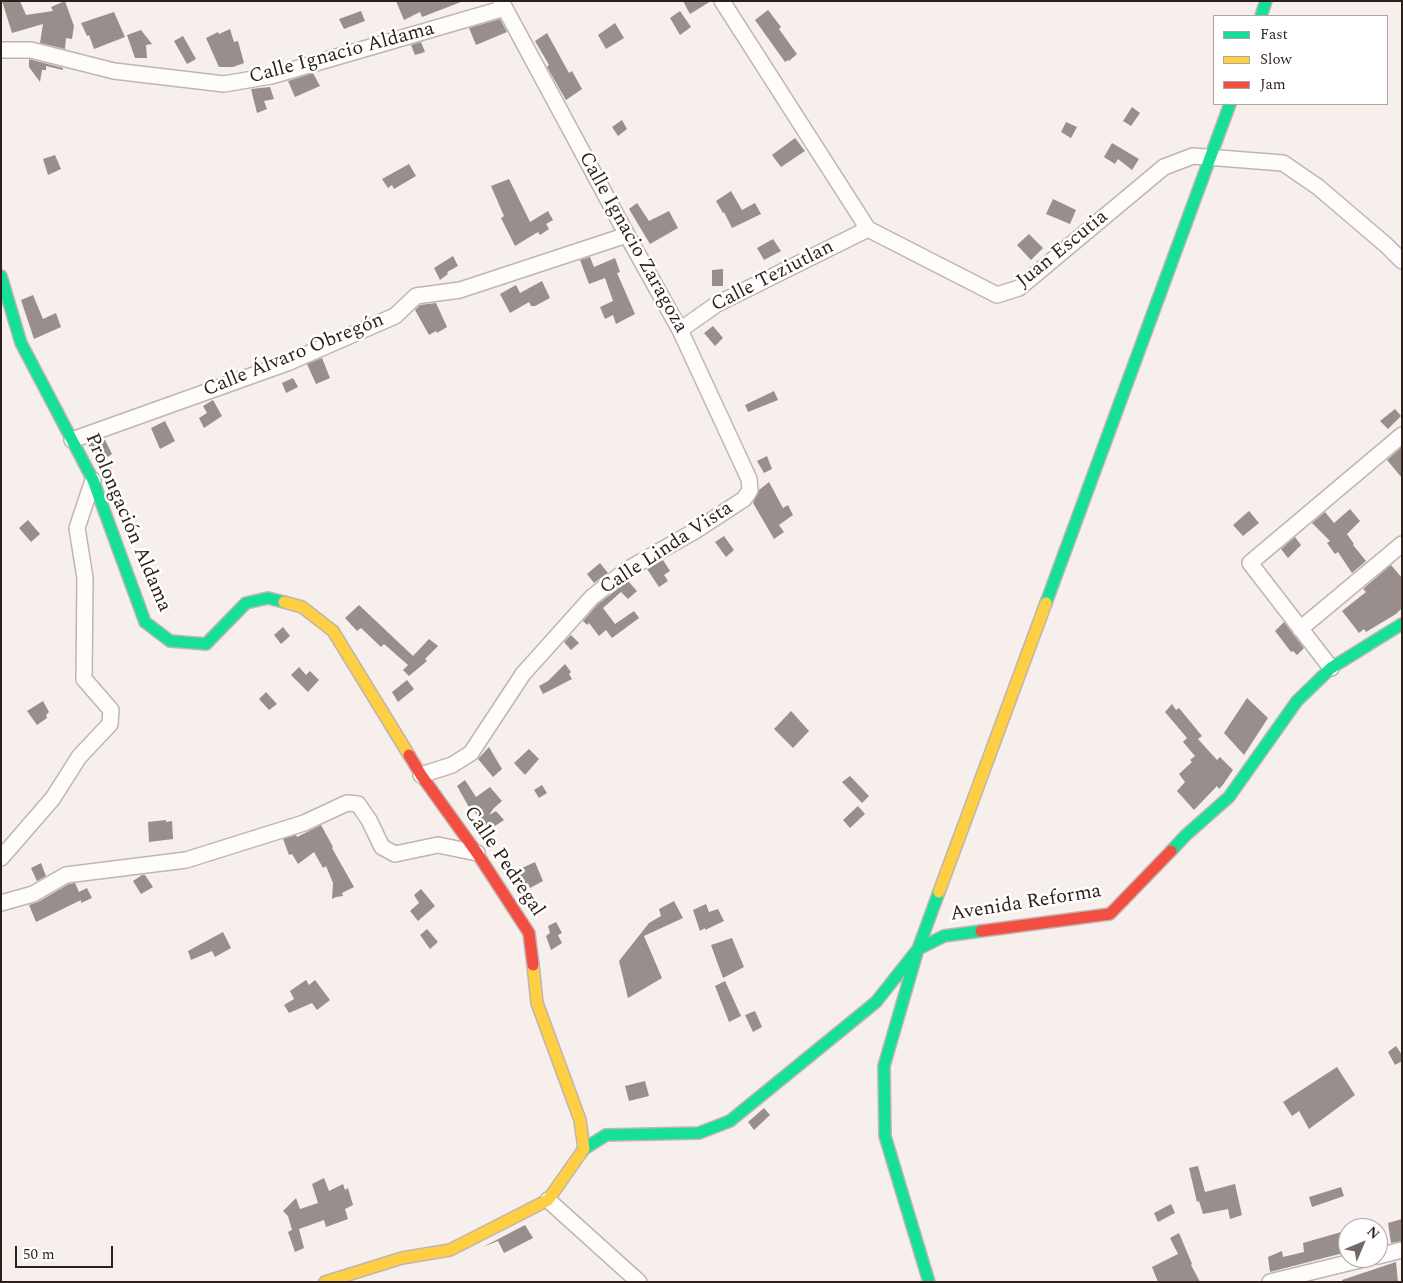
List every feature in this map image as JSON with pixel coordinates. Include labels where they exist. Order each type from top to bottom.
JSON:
[{"type":"street","name":"Juan Escutia","points":[[722,1],[868,229],[997,296],[1020,288],[1164,167],[1193,156],[1283,163],[1318,187],[1402,261]]},
{"type":"street","points":[[1261,15],[1266,1]]},
{"type":"street","name":"Calle Ignacio Aldama","points":[[1,50],[31,50],[114,70],[224,84],[271,76],[503,5]]},
{"type":"street","name":"Calle Ignacio Zaragoza","points":[[503,5],[680,330],[748,479],[750,490]]},
{"type":"street","points":[[929,1282],[885,1136],[884,1066],[918,949],[1230,105]]},
{"type":"street","name":"Calle Teziutlan","points":[[680,330],[717,304],[868,229]]},
{"type":"street","name":"Calle Álvaro Obregón","points":[[72,440],[287,363],[395,316],[416,296],[460,290],[627,235]]},
{"type":"street","name":"Prolongación Aldama","points":[[1,276],[21,343],[93,480],[145,622],[170,641],[206,644],[246,603],[268,598],[302,607],[333,631],[421,775]]},
{"type":"street","points":[[1331,668],[1250,563],[1402,435]]},
{"type":"street","points":[[1,858],[53,798],[79,757],[110,724],[110,710],[84,679],[85,578],[77,528],[93,480]]},
{"type":"street","name":"Calle Linda Vista","points":[[421,775],[452,765],[472,753],[523,674],[592,597],[628,569],[695,531],[744,498],[750,490]]},
{"type":"street","points":[[1300,629],[1402,544]]},
{"type":"street","name":"Avenida Reforma","points":[[548,1200],[584,1149],[606,1135],[699,1134],[730,1121],[876,1002],[918,949],[944,936],[1110,914],[1186,835],[1229,796],[1297,701],[1331,668],[1402,624]]},
{"type":"street","name":"Calle Pedregal","points":[[421,775],[478,853],[529,933],[537,1003],[580,1120],[584,1149]]},
{"type":"street","points":[[1,903],[32,894],[66,875],[186,860],[304,823],[347,803],[358,804],[369,820],[382,846],[395,854],[438,845],[478,853]]},
{"type":"street","points":[[325,1282],[402,1258],[450,1250],[548,1200],[639,1282]]},
{"type":"street","points":[[1388,1254],[1402,1250]]},
{"type":"street","points":[[1270,1282],[1338,1265]]},
{"type":"building","points":[[2,1],[20,1],[26,15],[53,11],[51,7],[65,1],[74,26],[72,39],[66,38],[65,49],[40,43],[43,24],[12,33]]},
{"type":"building","points":[[396,1],[461,2],[422,17],[420,12],[404,20]]},
{"type":"building","points":[[683,1],[711,1],[690,14]]},
{"type":"building","points":[[768,10],[797,54],[789,61],[785,62],[755,20]]},
{"type":"building","points":[[361,11],[365,21],[344,29],[339,19]]},
{"type":"building","points":[[680,11],[691,27],[680,35],[670,18]]},
{"type":"building","points":[[114,12],[125,37],[94,49],[89,35],[87,36],[81,23]]},
{"type":"building","points":[[500,19],[507,32],[476,45],[469,28]]},
{"type":"building","points":[[615,23],[624,38],[606,49],[598,35]]},
{"type":"building","points":[[230,29],[234,42],[238,41],[244,63],[233,67],[219,67],[206,38]]},
{"type":"building","points":[[141,30],[152,44],[146,45],[147,58],[135,58],[127,35]]},
{"type":"building","points":[[547,33],[569,73],[572,71],[582,89],[566,100],[535,41]]},
{"type":"building","points":[[183,36],[196,59],[187,64],[174,41]]},
{"type":"building","points":[[421,42],[425,52],[415,55],[411,45]]},
{"type":"building","points":[[29,59],[63,68],[63,70],[46,66],[46,70],[42,70],[40,82],[29,67]]},
{"type":"building","points":[[313,73],[320,86],[295,97],[288,81]]},
{"type":"building","points":[[270,87],[274,99],[264,101],[267,109],[257,113],[251,89]]},
{"type":"building","points":[[1132,107],[1140,113],[1131,126],[1123,121]]},
{"type":"building","points":[[622,120],[627,129],[618,136],[612,127]]},
{"type":"building","points":[[1066,122],[1077,127],[1071,138],[1061,132]]},
{"type":"building","points":[[795,138],[805,151],[781,167],[772,155]]},
{"type":"building","points":[[1112,143],[1139,159],[1132,170],[1118,159],[1115,164],[1104,157]]},
{"type":"building","points":[[55,155],[61,169],[48,175],[43,159]]},
{"type":"building","points":[[409,164],[416,176],[394,189],[392,185],[388,188],[382,179]]},
{"type":"building","points":[[509,179],[530,222],[548,211],[553,220],[546,224],[549,229],[540,235],[538,232],[515,246],[501,218],[504,216],[491,186]]},
{"type":"building","points":[[731,191],[742,210],[755,203],[761,214],[732,228],[716,201]]},
{"type":"building","points":[[1053,199],[1076,210],[1070,224],[1046,214]]},
{"type":"building","points":[[637,203],[649,221],[669,211],[678,228],[650,244],[629,209]]},
{"type":"building","points":[[1029,234],[1043,248],[1031,260],[1017,245]]},
{"type":"building","points":[[773,239],[781,251],[764,260],[757,248]]},
{"type":"building","points":[[453,256],[458,266],[447,272],[448,274],[440,280],[434,268]]},
{"type":"building","points":[[590,257],[594,267],[615,258],[620,272],[617,273],[635,314],[616,324],[613,315],[605,319],[600,307],[613,301],[605,278],[589,284],[580,260]]},
{"type":"building","points":[[723,269],[723,286],[712,286],[712,270]]},
{"type":"building","points":[[542,281],[550,298],[535,306],[531,306],[529,302],[510,313],[500,294],[516,285],[520,293]]},
{"type":"building","points":[[33,295],[43,319],[56,313],[61,327],[34,339],[21,300]]},
{"type":"building","points":[[436,303],[447,327],[429,335],[415,310],[420,305]]},
{"type":"building","points":[[713,326],[723,338],[715,346],[704,333]]},
{"type":"building","points":[[322,358],[330,378],[316,384],[307,364]]},
{"type":"building","points":[[293,378],[298,387],[286,393],[282,383]]},
{"type":"building","points":[[774,391],[778,400],[748,412],[745,405]]},
{"type":"building","points":[[213,400],[222,416],[204,428],[199,418],[207,413],[203,406]]},
{"type":"building","points":[[1395,409],[1401,416],[1388,429],[1380,421]]},
{"type":"building","points":[[165,421],[175,441],[160,449],[151,428]]},
{"type":"building","points":[[101,439],[102,441],[105,440],[112,454],[106,458],[112,469],[103,474],[88,444]]},
{"type":"building","points":[[1402,447],[1402,478],[1387,460]]},
{"type":"building","points":[[767,456],[772,469],[764,473],[757,461]]},
{"type":"building","points":[[769,482],[783,508],[788,505],[793,515],[779,525],[784,532],[774,539],[753,503],[759,490]]},
{"type":"building","points":[[1350,509],[1360,521],[1347,534],[1366,561],[1352,573],[1338,552],[1335,554],[1327,543],[1330,541],[1312,523],[1325,512],[1334,523]]},
{"type":"building","points":[[1249,511],[1259,523],[1243,536],[1233,525]]},
{"type":"building","points":[[28,520],[40,534],[31,542],[19,528]]},
{"type":"building","points":[[724,536],[734,550],[726,557],[715,542]]},
{"type":"building","points":[[1295,537],[1301,545],[1288,558],[1281,549]]},
{"type":"building","points":[[663,560],[670,571],[664,575],[668,581],[659,587],[647,569]]},
{"type":"building","points":[[600,563],[608,573],[594,583],[587,574]]},
{"type":"building","points":[[1391,565],[1402,578],[1402,608],[1396,614],[1366,632],[1364,629],[1359,633],[1342,611],[1366,592],[1363,589]]},
{"type":"building","points":[[628,581],[637,591],[628,599],[621,592],[603,608],[615,624],[634,611],[639,618],[612,638],[606,630],[599,636],[589,623],[587,625],[583,621],[598,604]]},
{"type":"building","points":[[359,605],[413,656],[429,639],[438,646],[425,659],[427,661],[409,676],[403,670],[408,665],[384,644],[381,647],[361,628],[357,631],[345,618]]},
{"type":"building","points":[[1284,622],[1304,648],[1297,655],[1293,651],[1291,652],[1275,631]]},
{"type":"building","points":[[283,627],[290,636],[281,644],[274,635]]},
{"type":"building","points":[[571,635],[579,643],[571,650],[564,642]]},
{"type":"building","points":[[565,664],[571,672],[569,674],[572,679],[543,694],[539,686],[548,681]]},
{"type":"building","points":[[299,667],[306,675],[310,671],[319,680],[308,692],[291,675]]},
{"type":"building","points":[[407,680],[414,689],[398,702],[392,692]]},
{"type":"building","points":[[266,692],[277,704],[269,710],[259,699]]},
{"type":"building","points":[[1247,698],[1268,718],[1244,755],[1224,733]]},
{"type":"building","points":[[43,701],[49,712],[46,715],[47,718],[37,725],[27,711]]},
{"type":"building","points":[[1172,704],[1176,710],[1179,708],[1202,736],[1198,739],[1217,760],[1220,757],[1233,770],[1222,786],[1219,789],[1217,786],[1194,810],[1177,791],[1185,782],[1179,774],[1192,762],[1190,760],[1195,756],[1183,742],[1187,738],[1165,712]]},
{"type":"building","points":[[791,711],[809,731],[793,748],[774,729]]},
{"type":"building","points":[[489,747],[502,769],[493,777],[478,759]]},
{"type":"building","points":[[529,749],[539,759],[525,775],[514,763]]},
{"type":"building","points":[[850,776],[869,796],[862,803],[842,782]]},
{"type":"building","points":[[465,780],[476,797],[490,787],[502,801],[489,815],[496,811],[504,820],[486,832],[457,786]]},
{"type":"building","points":[[542,785],[547,793],[539,798],[534,790]]},
{"type":"building","points":[[858,806],[865,814],[850,828],[843,820]]},
{"type":"building","points":[[166,820],[166,822],[172,821],[173,839],[149,842],[148,822]]},
{"type":"building","points":[[321,825],[354,887],[342,893],[343,896],[332,899],[333,883],[326,866],[323,868],[314,852],[298,864],[292,854],[289,855],[283,839],[296,835],[297,837]]},
{"type":"building","points":[[535,862],[543,881],[530,888],[528,883],[517,888],[509,874]]},
{"type":"building","points":[[41,863],[46,876],[37,881],[31,868]]},
{"type":"building","points":[[145,875],[153,887],[141,894],[133,881]]},
{"type":"building","points":[[75,883],[79,892],[87,888],[92,898],[81,903],[81,900],[36,922],[29,905],[38,902],[69,884]]},
{"type":"building","points":[[421,889],[435,906],[418,921],[410,911],[419,903],[414,895]]},
{"type":"building","points":[[674,901],[683,918],[644,936],[662,978],[628,998],[619,961],[649,923],[661,916],[659,909]]},
{"type":"building","points":[[706,904],[709,912],[718,909],[724,921],[700,931],[693,910]]},
{"type":"building","points":[[556,922],[562,933],[558,935],[562,943],[551,950],[546,936],[550,933],[548,926]]},
{"type":"building","points":[[427,929],[438,942],[430,949],[420,935]]},
{"type":"building","points":[[223,932],[231,948],[215,957],[212,951],[191,960],[188,951]]},
{"type":"building","points":[[732,938],[744,967],[723,978],[711,945]]},
{"type":"building","points":[[306,980],[309,985],[315,980],[330,1000],[317,1010],[312,1003],[289,1013],[284,1005],[294,999],[290,991]]},
{"type":"building","points":[[725,981],[741,1016],[729,1022],[715,986]]},
{"type":"building","points":[[755,1011],[762,1027],[753,1032],[745,1015]]},
{"type":"building","points":[[1396,1046],[1402,1055],[1402,1061],[1395,1065],[1388,1052]]},
{"type":"building","points":[[1337,1067],[1355,1095],[1309,1129],[1299,1111],[1292,1116],[1283,1102]]},
{"type":"building","points":[[645,1081],[649,1096],[629,1101],[625,1086]]},
{"type":"building","points":[[764,1108],[770,1115],[754,1130],[748,1122]]},
{"type":"building","points":[[1198,1166],[1205,1192],[1235,1184],[1242,1215],[1230,1219],[1228,1209],[1203,1214],[1199,1201],[1197,1202],[1189,1168]]},
{"type":"building","points":[[324,1178],[329,1191],[343,1184],[345,1190],[348,1188],[353,1205],[345,1209],[348,1219],[326,1227],[324,1220],[299,1229],[304,1248],[295,1252],[288,1232],[292,1230],[288,1216],[283,1211],[296,1198],[300,1209],[318,1203],[312,1184]]},
{"type":"building","points":[[1341,1187],[1344,1196],[1312,1207],[1309,1197]]},
{"type":"building","points":[[1171,1204],[1175,1213],[1158,1222],[1154,1213]]},
{"type":"building","points":[[1402,1219],[1402,1241],[1391,1243],[1388,1223]]},
{"type":"building","points":[[525,1225],[533,1238],[504,1253],[498,1241],[483,1247]]},
{"type":"building","points":[[1179,1233],[1191,1265],[1200,1282],[1158,1282],[1152,1267],[1178,1254],[1170,1238]]},
{"type":"building","points":[[1338,1233],[1338,1254],[1270,1272],[1268,1257],[1282,1251],[1283,1257],[1304,1252],[1303,1243]]},
{"type":"building","points":[[1396,1262],[1398,1282],[1343,1282],[1342,1280],[1378,1268],[1388,1268],[1388,1265]]},
{"type":"traffic: fast","points":[[1261,15],[1266,1]]},
{"type":"traffic: fast","points":[[1046,603],[1230,105]]},
{"type":"traffic: fast","points":[[1,276],[21,343],[93,480],[145,622],[170,641],[206,644],[246,603],[268,598],[284,602]]},
{"type":"traffic: fast","points":[[1171,851],[1229,797],[1297,701],[1331,668],[1402,624]]},
{"type":"traffic: fast","points":[[929,1282],[885,1136],[884,1066],[918,949],[939,892]]},
{"type":"traffic: fast","points":[[581,1153],[606,1135],[699,1133],[730,1121],[876,1002],[918,949],[944,936],[981,931]]},
{"type":"traffic: slow","points":[[284,602],[302,607],[333,631],[409,755]]},
{"type":"traffic: slow","points":[[939,892],[1046,603]]},
{"type":"traffic: slow","points":[[533,965],[537,1003],[580,1120],[584,1149]]},
{"type":"traffic: slow","points":[[325,1282],[402,1258],[450,1250],[548,1200],[581,1153]]},
{"type":"traffic: jam","points":[[409,755],[421,775],[477,853],[529,933],[533,965]]},
{"type":"traffic: jam","points":[[981,931],[1110,914],[1171,851]]}]
